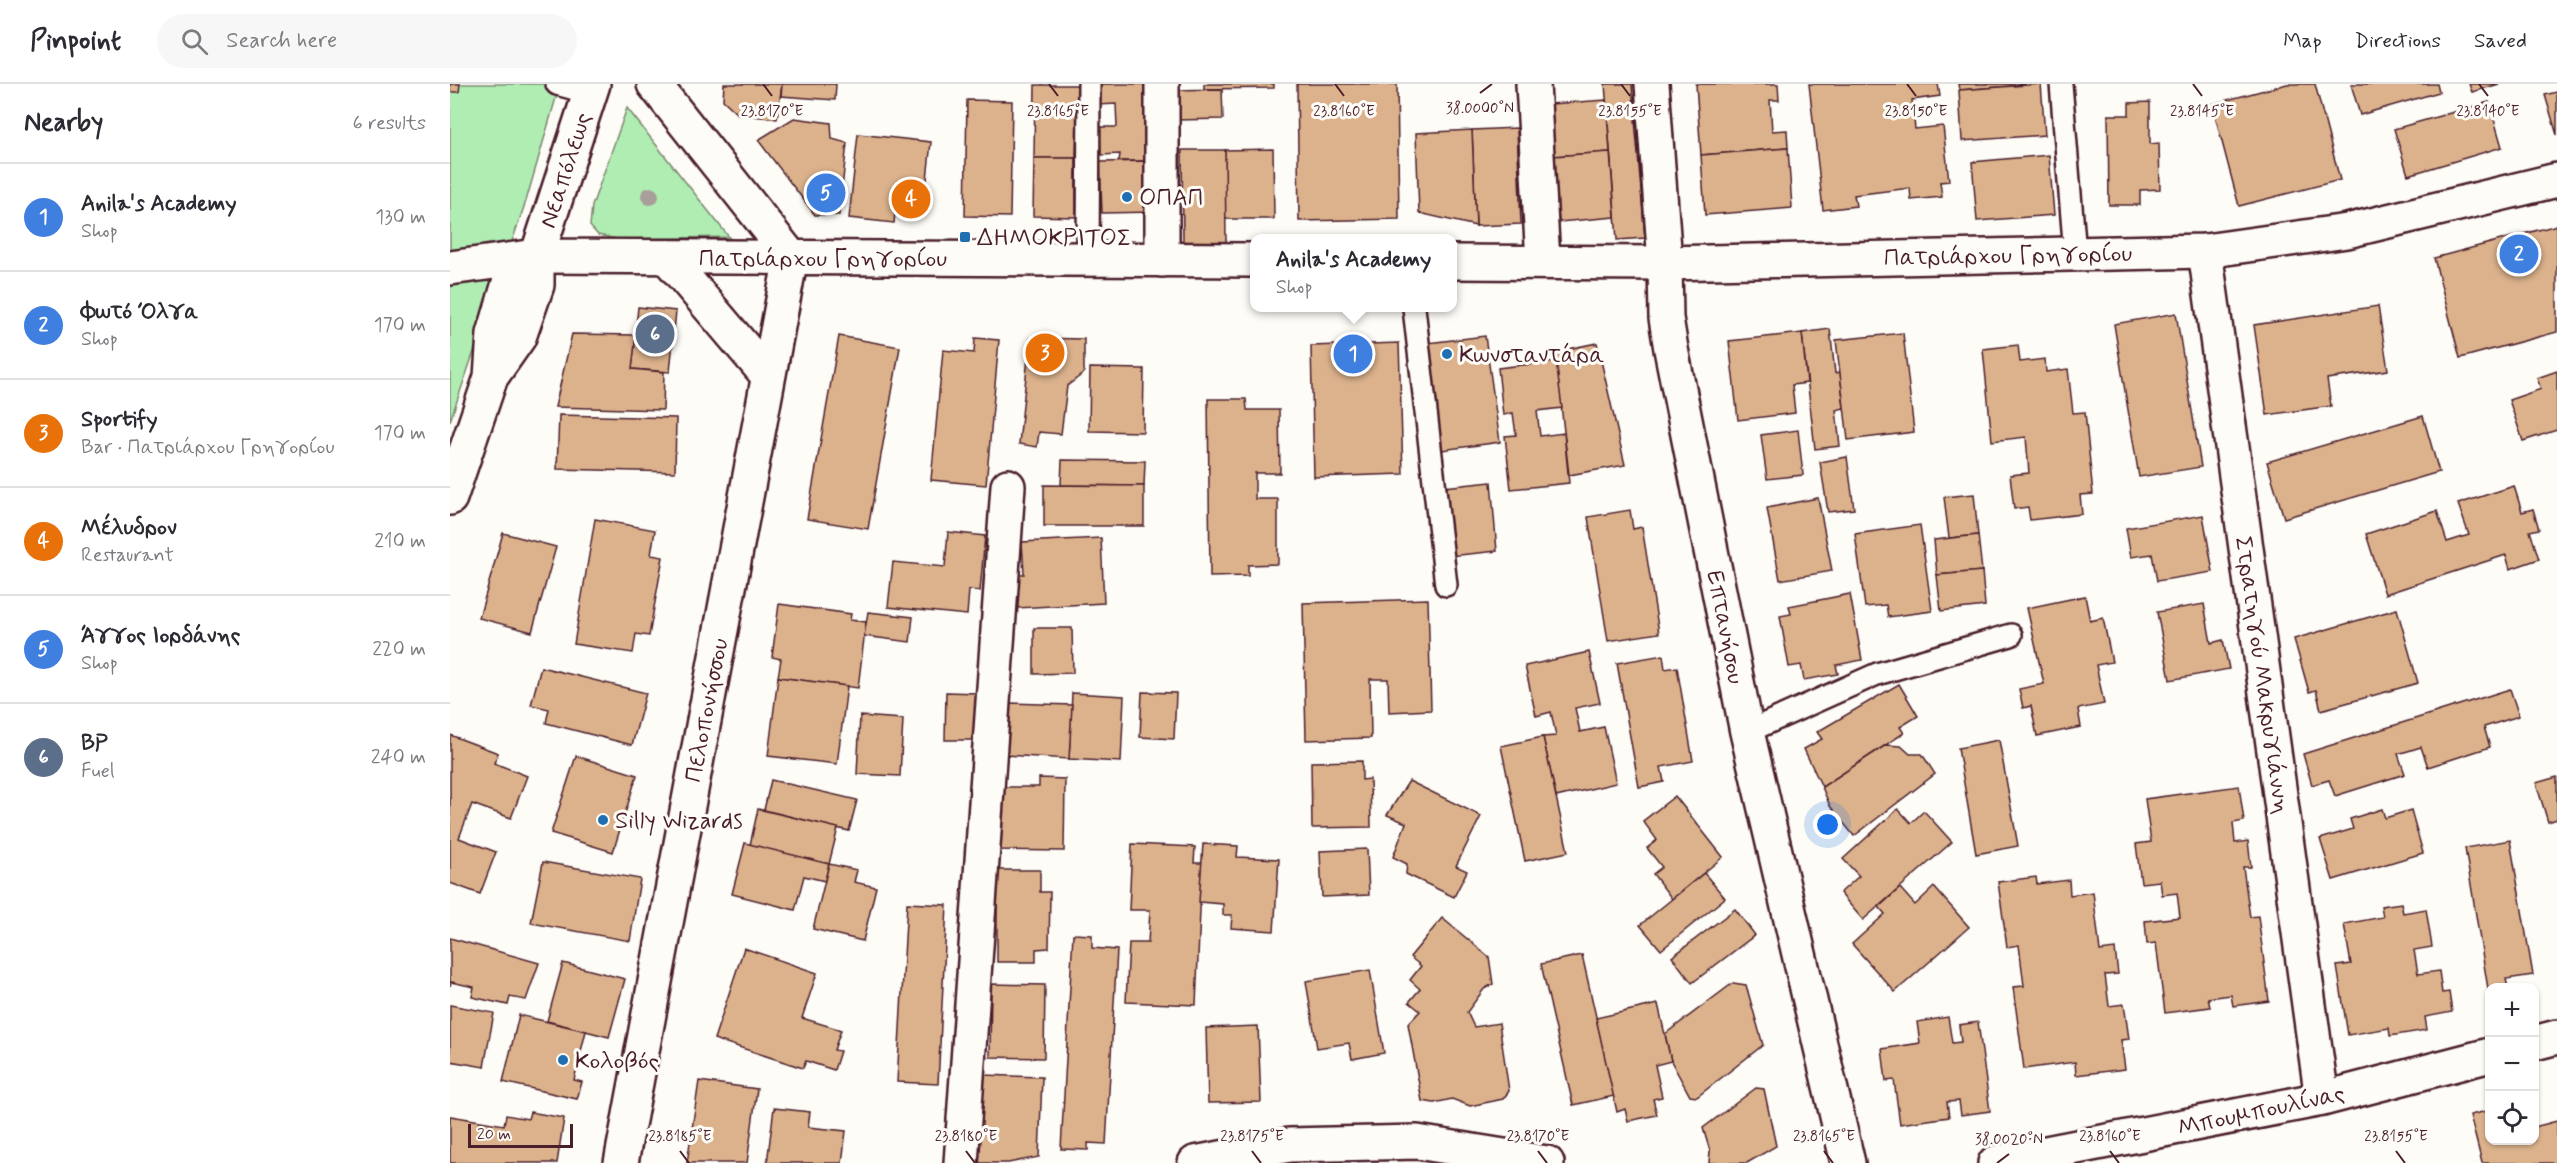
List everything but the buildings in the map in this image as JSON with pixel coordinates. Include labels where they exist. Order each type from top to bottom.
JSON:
[{"type":"street","points":[[654,84],[791,257]]},
{"type":"street","points":[[1162,84],[1162,260]]},
{"type":"street","points":[[1533,84],[1543,262]]},
{"type":"street","name":"Επτανήσου","points":[[1652,84],[1665,263],[1666,318],[1671,349],[1747,732],[1848,1163]]},
{"type":"street","name":"Νεαπόλεως","points":[[450,498],[491,378],[519,337],[537,285],[537,256],[591,88]]},
{"type":"street","name":"Πατριάρχου Γρηγορίου","points":[[1457,262],[1665,263],[2205,251],[2347,231],[2557,180]]},
{"type":"street","name":"Στρατηγού Μακρυγιάννη","points":[[2205,251],[2322,1100]]},
{"type":"street","name":"Πατριάρχου Γρηγορίου","points":[[450,268],[537,256],[1250,260]]},
{"type":"street","points":[[668,257],[768,376]]},
{"type":"street","name":"Πελοπονήσσου","points":[[621,1163],[791,257]]},
{"type":"street","points":[[961,1163],[1008,486]]},
{"type":"street","points":[[2539,1042],[2557,1037]]},
{"type":"street","name":"Μπουμπουλίνας","points":[[1995,1163],[2322,1100],[2485,1056]]},
{"type":"street","points":[[1195,1163],[1289,1145],[1417,1142],[1546,1163]]},
{"type":"lane","points":[[556,84],[591,88]]},
{"type":"lane","points":[[1088,259],[1089,84]]},
{"type":"lane","points":[[2061,84],[2075,254]]},
{"type":"lane","points":[[1414,312],[1446,585]]},
{"type":"lane","points":[[1747,732],[1877,674],[2011,635]]},
{"type":"green space","points":[[450,84],[560,84],[526,201],[450,421]]},
{"type":"green space","points":[[627,108],[729,237],[617,239],[598,235],[590,226],[592,206]]},
{"type":"place","name":"Άγγος Ιορδάνης","points":[[826,193]]},
{"type":"place","name":"ΟΠΑΠ","points":[[1127,197]]},
{"type":"place","name":"Μέλυδρον","points":[[911,199]]},
{"type":"place","name":"ΔΗΜΟΚΡΙΤΟΣ","points":[[965,237]]},
{"type":"place","name":"Φωτό Όλγα","points":[[2519,254]]},
{"type":"place","name":"BP","points":[[655,334]]},
{"type":"place","name":"Sportify","points":[[1045,353]]},
{"type":"place","name":"Anila's Academy","points":[[1353,354]]},
{"type":"place","name":"Κωνσταντάρα","points":[[1447,354]]},
{"type":"place","name":"Silly Wizards","points":[[603,820]]},
{"type":"place","name":"Κολοβός","points":[[563,1060]]}]
